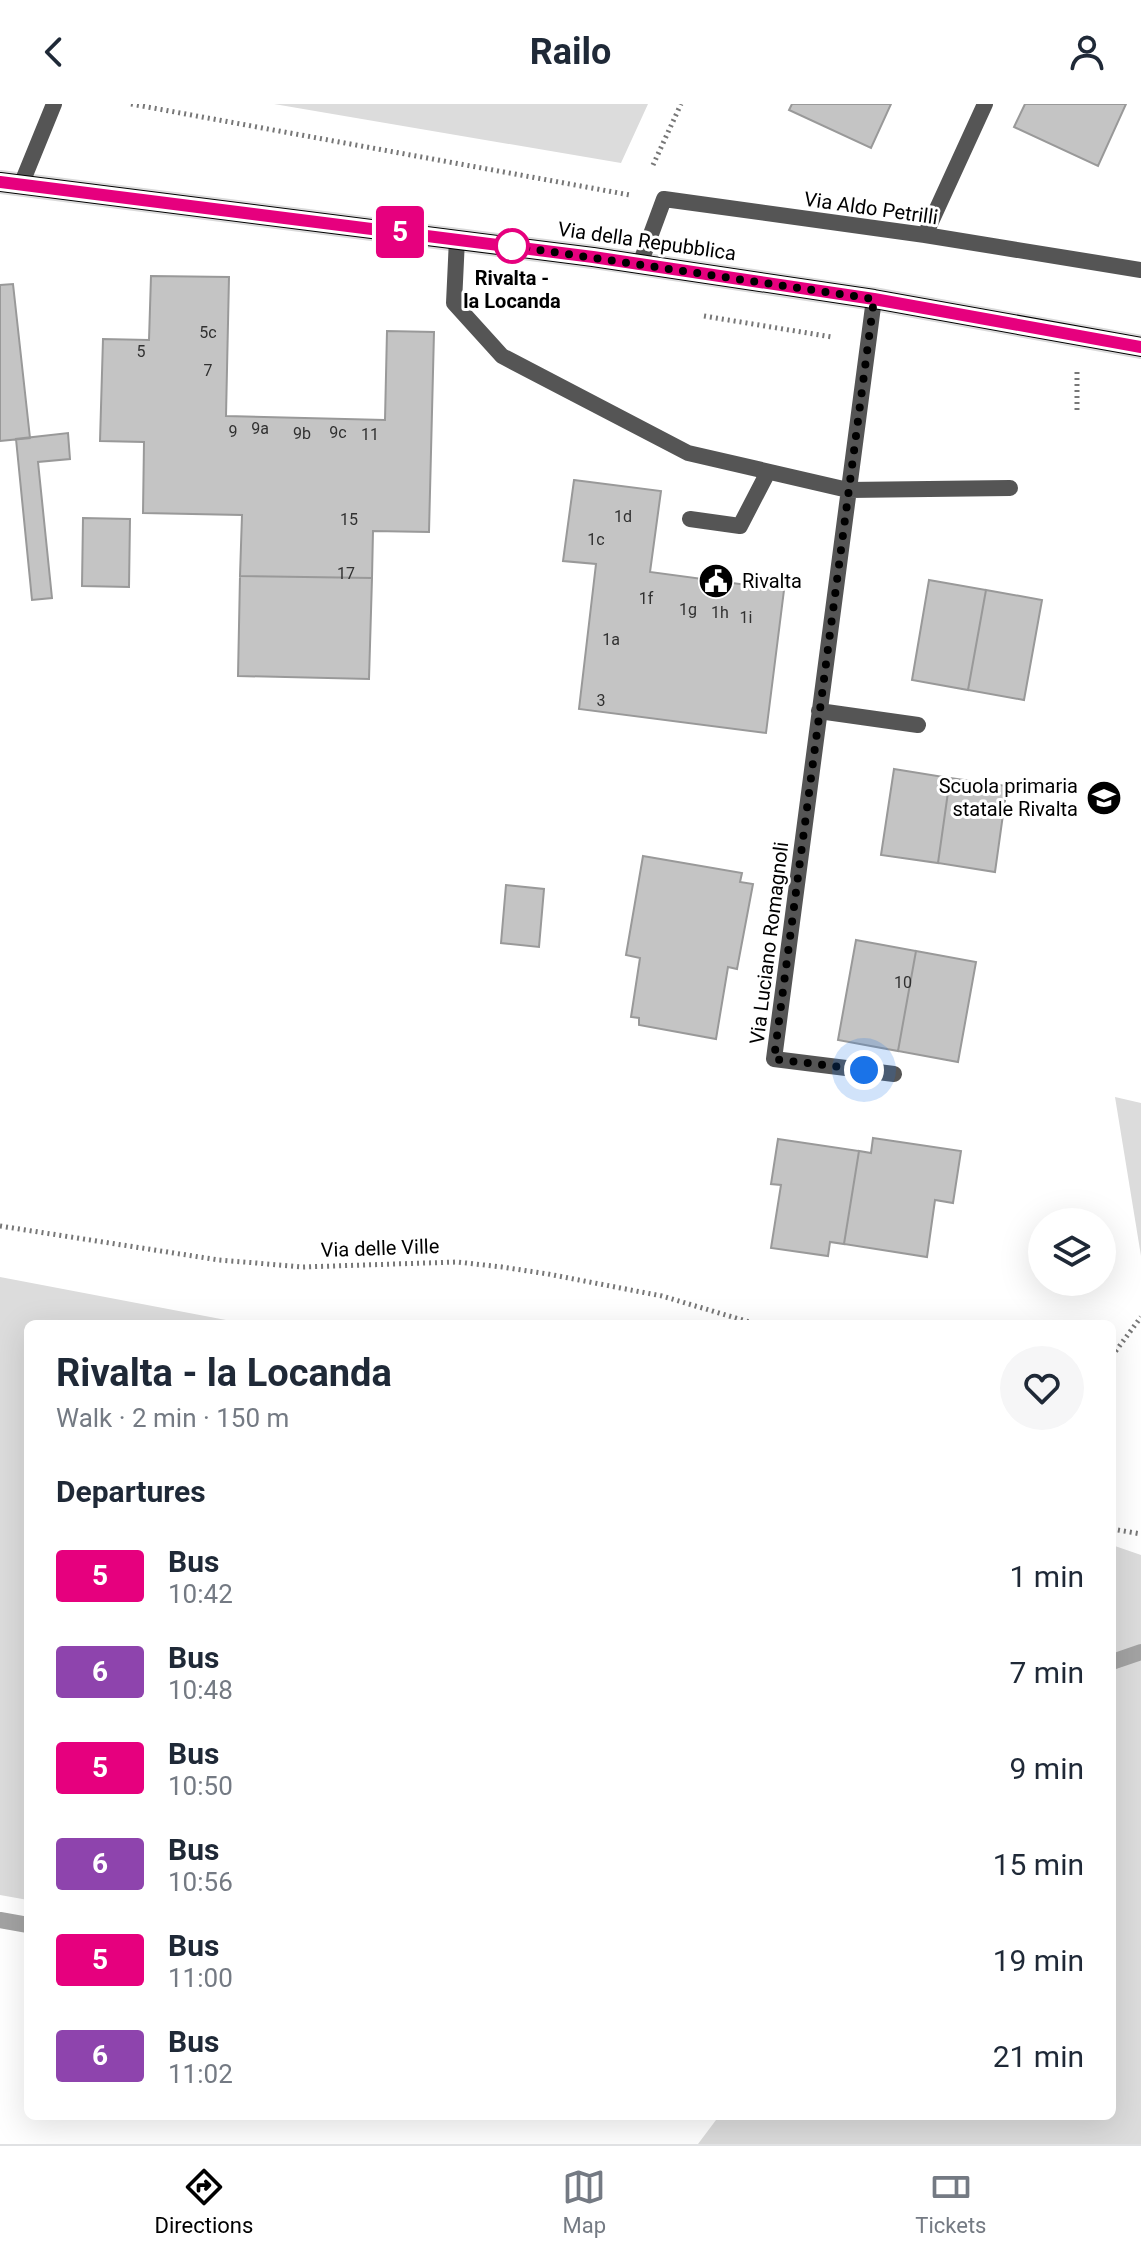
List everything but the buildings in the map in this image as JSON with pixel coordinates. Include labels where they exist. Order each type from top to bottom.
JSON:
[{"type":"main road","name":"Via della Repubblica","points":[[0,182],[640,264],[874,299],[1141,347]]},
{"type":"street","points":[[21,185],[54,104]]},
{"type":"street","points":[[925,235],[985,104]]},
{"type":"street","name":"Via Aldo Petrilli","points":[[640,264],[664,199],[925,235],[1141,270]]},
{"type":"street","points":[[457,239],[454,303],[502,356],[688,453],[848,490],[1010,488]]},
{"type":"street","name":"Via Luciano Romagnoli","points":[[874,299],[774,1059],[894,1074]]},
{"type":"street","points":[[690,519],[740,526],[768,472]]},
{"type":"street","points":[[819,711],[918,725]]},
{"type":"path","points":[[131,104],[639,197]]},
{"type":"path","name":"Via delle Ville","points":[[0,1226],[219,1260],[302,1267],[457,1262],[502,1267],[662,1296],[743,1320]]},
{"type":"path","points":[[1116,1351],[1141,1317]]},
{"type":"path","points":[[1116,1530],[1141,1534]]},
{"type":"shaded area","points":[[274,104],[648,104],[621,163]]},
{"type":"shaded area","points":[[1115,1097],[1141,1103],[1141,1256]]},
{"type":"shaded area","points":[[0,1277],[226,1320],[24,1320],[24,1899],[0,1895]]},
{"type":"shaded area","points":[[1116,1546],[1141,1555],[1141,2144],[698,2144],[716,2120],[1116,2120]]},
{"type":"waterway","points":[[1116,1661],[1141,1652]]},
{"type":"waterway","points":[[0,1920],[24,1924]]},
{"type":"bus line","name":"5","points":[[0,182],[593,257],[874,299],[1141,347]]},
{"type":"place","name":"Rivalta - la Locanda","points":[[512,246]]},
{"type":"place","name":"Rivalta","points":[[716,581]]},
{"type":"place","name":"Scuola primaria statale Rivalta","points":[[1104,798]]},
{"type":"route","points":[[512,246],[874,299],[774,1059],[864,1070]]}]
